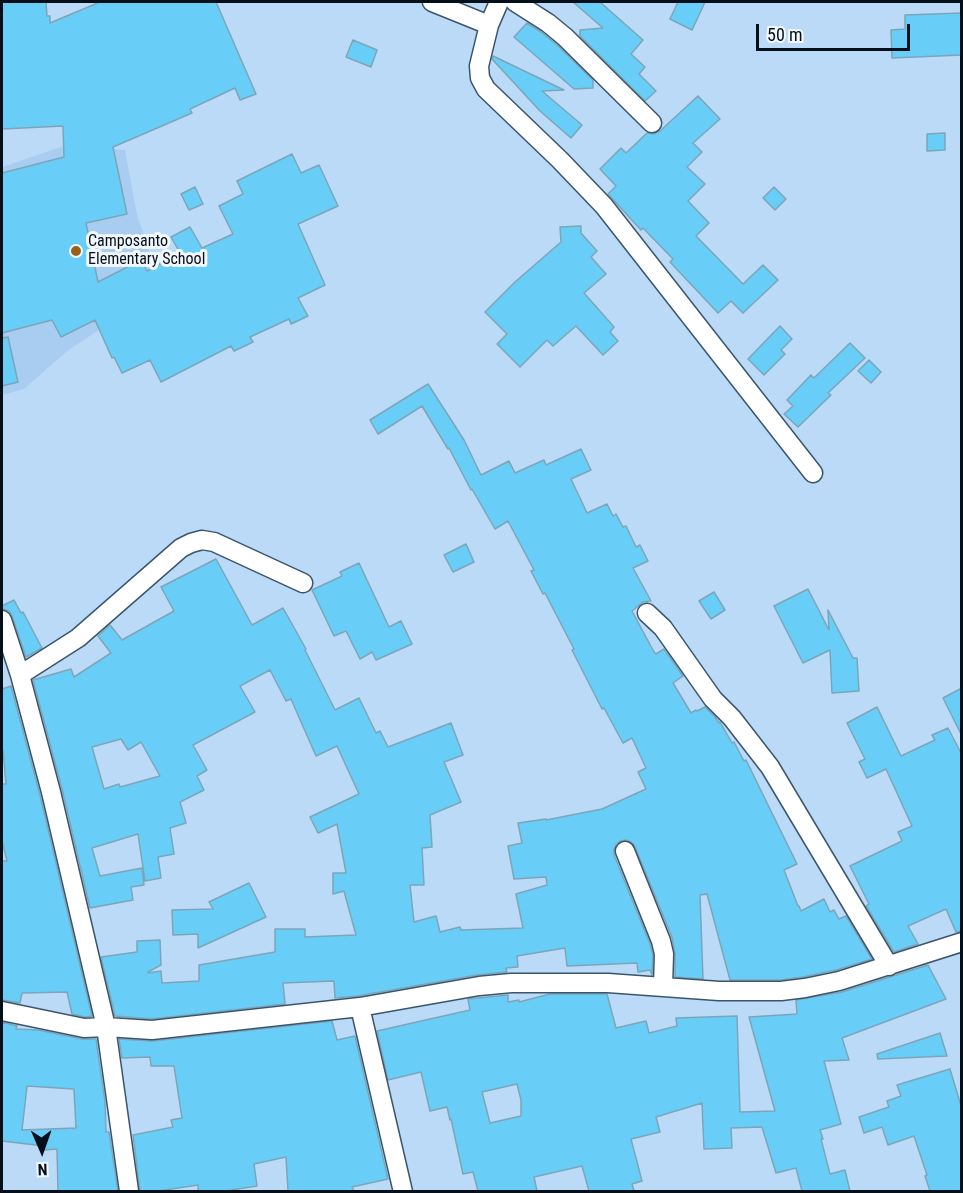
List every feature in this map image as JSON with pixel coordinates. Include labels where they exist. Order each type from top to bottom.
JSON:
[{"type":"street","points":[[432,2],[489,26]]},
{"type":"street","points":[[500,2],[489,26],[479,66],[480,78],[486,89],[604,206],[813,473]]},
{"type":"street","points":[[515,2],[565,37],[652,123]]},
{"type":"street","points":[[20,675],[78,638],[181,548],[191,543],[202,540],[214,542],[303,584]]},
{"type":"street","points":[[647,613],[663,628],[713,699],[732,718],[770,767],[889,966]]},
{"type":"street","points":[[2,620],[20,675],[51,792],[106,1028],[129,1191]]},
{"type":"street","points":[[625,851],[661,941],[664,954],[663,987]]},
{"type":"street","points":[[2,1011],[84,1028],[152,1030],[360,1007],[479,986],[511,983],[608,983],[719,991],[782,991],[839,981],[962,942]]},
{"type":"street","points":[[360,1007],[403,1191]]},
{"type":"shaded area","name":"Camposanto Elementary School","points":[[70,144],[125,150],[137,215],[162,288],[67,351],[24,389],[2,395],[2,167]]},
{"type":"building","points":[[2,2],[46,2],[50,23],[100,2],[216,2],[256,94],[240,100],[235,88],[190,109],[192,113],[113,147],[127,214],[86,223],[98,282],[141,260],[147,271],[180,253],[171,237],[190,227],[202,248],[233,234],[219,206],[243,194],[237,181],[292,154],[301,173],[319,165],[338,206],[298,224],[325,285],[298,298],[308,316],[291,324],[289,319],[250,337],[253,342],[234,351],[231,346],[161,382],[150,360],[122,373],[114,357],[112,358],[95,320],[61,337],[52,320],[2,333],[2,173],[64,157],[63,126],[2,129]]},
{"type":"building","points":[[573,2],[600,2],[643,40],[631,54],[645,67],[639,74],[656,91],[645,101],[580,36],[580,30],[603,28]]},
{"type":"building","points":[[678,2],[705,2],[692,30],[670,19]]},
{"type":"building","points":[[962,13],[962,55],[892,58],[891,30],[905,29],[905,15]]},
{"type":"building","points":[[527,23],[557,45],[593,80],[593,88],[574,89],[514,37]]},
{"type":"building","points":[[353,40],[377,50],[371,67],[346,57]]},
{"type":"building","points":[[493,56],[564,90],[542,91],[582,125],[571,138],[540,111],[492,59]]},
{"type":"building","points":[[698,96],[720,119],[693,143],[702,152],[687,167],[705,184],[688,201],[709,223],[696,236],[743,284],[763,265],[778,280],[743,313],[731,301],[718,313],[670,262],[673,259],[643,228],[641,230],[608,194],[616,186],[600,169],[621,148],[626,153],[647,133],[654,134],[660,131]]},
{"type":"building","points":[[945,133],[945,150],[927,151],[927,134]]},
{"type":"building","points":[[195,187],[203,204],[189,210],[181,194]]},
{"type":"building","points":[[774,187],[786,199],[775,210],[763,198]]},
{"type":"building","points":[[581,226],[581,233],[597,251],[591,257],[606,274],[584,293],[614,327],[610,332],[618,341],[603,355],[576,326],[553,346],[547,340],[520,367],[497,344],[507,334],[485,312],[561,242],[560,227]]},
{"type":"building","points":[[780,326],[792,339],[781,350],[785,354],[764,375],[748,359]]},
{"type":"building","points":[[8,337],[18,382],[2,386],[2,338]]},
{"type":"building","points":[[850,343],[865,358],[828,393],[831,395],[798,427],[784,414],[793,406],[787,400],[811,375],[814,378]]},
{"type":"building","points":[[869,360],[881,372],[871,383],[858,371]]},
{"type":"building","points":[[428,384],[464,440],[481,475],[509,461],[515,473],[544,460],[546,465],[581,449],[591,470],[571,479],[587,513],[607,504],[613,516],[616,514],[623,527],[626,526],[636,547],[640,545],[648,561],[633,568],[651,601],[643,602],[632,611],[654,652],[656,654],[664,649],[683,676],[673,683],[691,713],[705,707],[720,722],[744,761],[746,760],[797,864],[784,870],[798,906],[801,911],[824,899],[830,912],[834,910],[839,919],[846,916],[872,959],[803,977],[780,980],[730,980],[707,894],[700,895],[703,979],[675,977],[672,937],[635,847],[626,840],[616,845],[614,855],[650,944],[653,955],[652,975],[650,970],[638,972],[637,963],[567,966],[565,948],[517,956],[518,967],[506,968],[507,972],[477,975],[358,996],[335,998],[334,981],[283,983],[285,1004],[152,1019],[115,1016],[101,957],[137,952],[137,941],[160,940],[161,965],[148,973],[161,971],[162,983],[199,981],[199,965],[275,952],[275,929],[305,929],[305,937],[356,935],[344,891],[333,894],[333,873],[346,873],[337,824],[318,833],[310,817],[359,794],[337,746],[316,756],[291,699],[286,701],[270,670],[240,686],[255,712],[193,745],[207,770],[197,776],[204,790],[180,802],[186,823],[170,828],[174,854],[158,857],[161,878],[145,881],[138,834],[92,848],[100,876],[142,868],[144,885],[131,887],[133,900],[90,908],[33,680],[71,669],[74,677],[111,653],[98,636],[110,625],[122,640],[174,611],[161,587],[216,559],[252,625],[283,608],[306,649],[335,710],[359,698],[376,733],[380,731],[388,747],[451,723],[463,755],[444,762],[461,802],[430,815],[432,847],[422,848],[424,885],[410,885],[414,922],[436,916],[440,932],[460,927],[461,930],[523,928],[516,894],[547,885],[546,877],[514,879],[508,846],[522,843],[518,823],[602,809],[646,789],[638,772],[646,768],[632,738],[623,743],[604,708],[602,709],[508,521],[495,529],[422,406],[378,434],[370,420]],"holes":[[[121,739],[128,750],[141,742],[160,776],[104,789],[92,747]]]},
{"type":"building","points":[[466,544],[474,562],[453,572],[444,555]]},
{"type":"building","points":[[359,563],[389,627],[401,621],[412,644],[376,660],[372,652],[360,659],[346,631],[334,636],[312,590],[342,576],[340,572]]},
{"type":"building","points":[[808,589],[829,630],[828,610],[853,658],[857,658],[859,691],[832,693],[830,650],[803,663],[774,606]]},
{"type":"building","points":[[714,592],[725,610],[711,619],[699,601]]},
{"type":"building","points":[[14,600],[42,648],[26,657],[12,616],[9,611],[2,609],[2,606]]},
{"type":"building","points":[[11,686],[40,795],[92,1016],[72,1014],[67,992],[22,993],[20,1003],[2,1000],[2,861],[7,861],[2,841],[2,784],[6,784],[2,751],[2,689]]},
{"type":"building","points":[[962,688],[962,736],[943,698]]},
{"type":"building","points":[[877,707],[901,756],[935,740],[932,735],[948,728],[962,755],[962,931],[956,932],[946,909],[908,926],[918,944],[894,952],[866,906],[869,904],[850,866],[902,841],[898,832],[912,826],[886,769],[867,778],[859,762],[865,759],[847,723]]},
{"type":"building","points":[[249,883],[266,917],[198,948],[198,934],[173,935],[172,910],[213,909],[209,902]]},
{"type":"building","points":[[928,965],[946,999],[842,1038],[849,1060],[824,1061],[841,1124],[820,1130],[823,1139],[821,1139],[830,1174],[845,1170],[850,1191],[802,1191],[796,1168],[776,1173],[762,1127],[731,1128],[732,1148],[704,1149],[702,1103],[656,1117],[660,1132],[631,1139],[642,1181],[632,1184],[634,1191],[589,1191],[582,1166],[534,1177],[537,1191],[478,1191],[473,1172],[463,1174],[447,1107],[430,1111],[421,1072],[388,1080],[377,1031],[470,1010],[468,999],[508,995],[508,1002],[519,1000],[519,1002],[550,994],[607,994],[616,1028],[646,1021],[649,1033],[677,1026],[676,1018],[737,1016],[740,1112],[775,1111],[749,1017],[797,1014],[796,1000],[842,992]],"holes":[[[517,1084],[521,1100],[521,1116],[490,1123],[482,1092]]]},
{"type":"building","points":[[332,1021],[337,1040],[355,1036],[388,1179],[352,1187],[354,1191],[288,1191],[286,1157],[254,1164],[257,1186],[225,1191],[198,1191],[198,1185],[158,1191],[140,1191],[133,1135],[173,1127],[171,1120],[182,1118],[174,1066],[151,1066],[150,1057],[122,1058],[119,1039],[153,1041]]},
{"type":"building","points":[[2,1022],[17,1026],[16,1029],[96,1039],[105,1102],[106,1132],[109,1132],[118,1191],[58,1191],[57,1149],[44,1150],[44,1146],[2,1141]],"holes":[[[27,1086],[74,1089],[76,1128],[22,1130]]]},
{"type":"building","points":[[940,1033],[947,1056],[878,1059],[877,1054]]},
{"type":"building","points":[[950,1069],[962,1109],[962,1191],[930,1191],[914,1136],[888,1145],[882,1127],[864,1133],[859,1117],[889,1107],[887,1101],[901,1096],[897,1085]]},
{"type":"place","name":"Camposanto Elementary School","points":[[76,251]]}]
